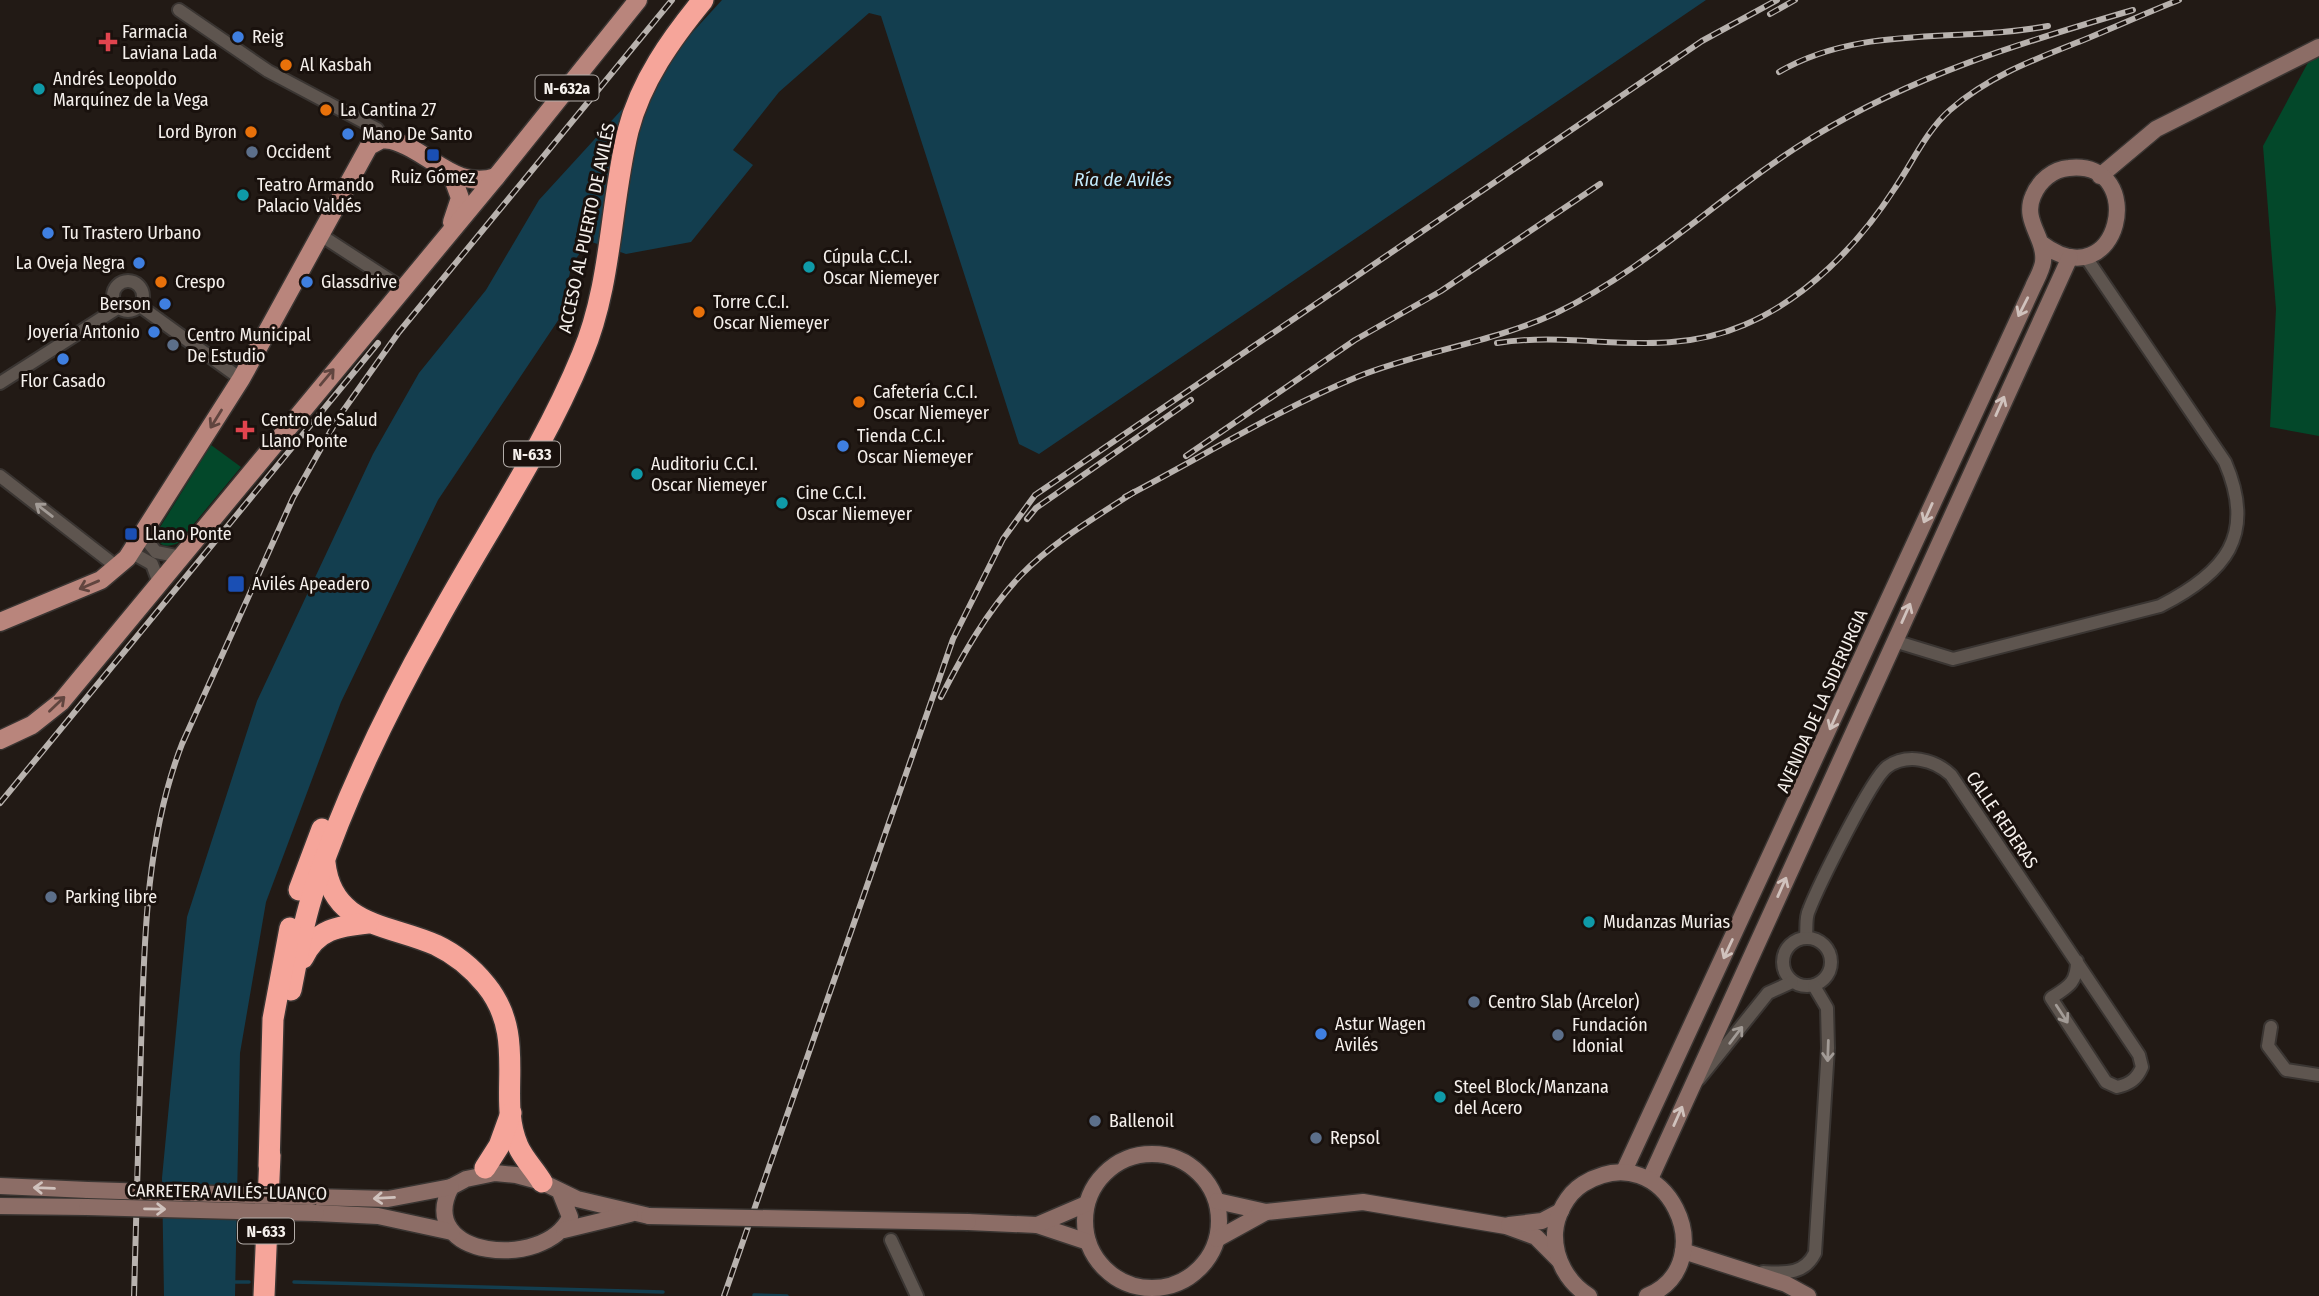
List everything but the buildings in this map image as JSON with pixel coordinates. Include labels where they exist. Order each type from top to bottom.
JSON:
[{"type":"highway","name":"ACCESO AL PUERTO DE AVILÉS","points":[[432,629],[567,389],[584,351],[605,267],[628,131],[643,89],[685,22],[703,0]]},
{"type":"highway","points":[[269,1166],[273,1027],[282,961],[304,873],[333,806],[389,695],[414,652],[432,629]]},
{"type":"highway","points":[[269,1166],[291,990],[309,909],[325,862],[370,753],[432,629]]},
{"type":"highway","points":[[333,806],[307,895],[309,909],[334,928]]},
{"type":"highway","points":[[325,862],[327,882],[342,905],[369,923],[438,946],[464,963],[486,985],[504,1016],[511,1056],[512,1111],[517,1146],[551,1187]]},
{"type":"highway","points":[[273,1027],[300,918],[309,909],[342,905]]},
{"type":"highway","points":[[291,990],[308,945],[319,935],[334,928],[369,923]]},
{"type":"highway","points":[[485,1168],[499,1146],[512,1111]]},
{"type":"highway","name":"N-633","points":[[264,1296],[269,1166]]},
{"type":"main road","name":"N-632a","points":[[496,177],[638,0]]},
{"type":"main road","points":[[2100,176],[2156,129],[2319,47]]},
{"type":"main road","points":[[0,622],[101,580],[122,563],[241,379],[365,150],[382,139],[400,142],[451,173],[473,181],[496,177]]},
{"type":"main road","points":[[2069,168],[2085,169],[2100,176],[2115,196],[2118,221],[2112,237],[2100,249],[2077,257],[2054,253],[2041,243],[2032,229],[2029,213],[2032,197],[2041,183],[2053,172],[2069,168]]},
{"type":"main road","points":[[445,235],[459,209],[460,198],[451,173]]},
{"type":"main road","points":[[0,740],[32,725],[61,702],[445,235],[496,177]]},
{"type":"main road","name":"AVENIDA DE LA SIDERURGIA","points":[[1623,1171],[1803,789],[2005,343],[2033,287],[2043,262],[2041,243]]},
{"type":"main road","points":[[1650,1179],[1894,641],[2077,257]]},
{"type":"main road","points":[[1147,1153],[1166,1154],[1184,1161],[1200,1172],[1217,1201],[1220,1218],[1217,1239],[1209,1258],[1195,1273],[1165,1287],[1145,1288],[1123,1282],[1104,1269],[1088,1242],[1084,1226],[1086,1204],[1095,1183],[1111,1167],[1128,1157],[1147,1153]]},
{"type":"main road","points":[[1559,1260],[1555,1232],[1561,1211],[1579,1186],[1596,1177],[1623,1171],[1650,1179],[1677,1208],[1684,1229],[1683,1251],[1677,1268],[1666,1283],[1647,1296]]},
{"type":"main road","points":[[640,1215],[551,1187],[495,1173],[466,1180],[451,1187],[444,1207],[452,1232],[473,1246],[505,1252],[546,1240],[564,1230],[640,1215],[1037,1225],[1088,1242]]},
{"type":"main road","name":"CARRETERA AVILÉS-LUANCO","points":[[0,1186],[314,1205],[452,1232]]},
{"type":"main road","name":"CARRETERA AVILÉS-LUANCO","points":[[0,1206],[87,1208],[314,1205],[388,1199],[451,1187]]},
{"type":"main road","points":[[551,1187],[570,1217],[564,1230]]},
{"type":"main road","points":[[1217,1201],[1266,1212],[1363,1202],[1506,1226],[1536,1237],[1559,1260],[1572,1282],[1589,1296]]},
{"type":"main road","points":[[1037,1225],[1086,1204]]},
{"type":"main road","points":[[1506,1226],[1542,1221],[1561,1211]]},
{"type":"main road","points":[[1217,1239],[1266,1212]]},
{"type":"main road","points":[[1683,1251],[1786,1284],[1807,1296]]},
{"type":"street","points":[[179,10],[268,71],[377,129],[382,139]]},
{"type":"street","points":[[319,234],[402,288]]},
{"type":"street","points":[[1894,641],[1953,659],[2160,606],[2192,590],[2231,552],[2237,529],[2238,506],[2234,482],[2225,462],[2077,257]]},
{"type":"street","points":[[128,281],[135,283],[143,291],[140,306],[127,311],[119,307],[114,300],[114,291],[118,285],[128,281]]},
{"type":"street","points":[[140,306],[241,379]]},
{"type":"street","points":[[0,383],[119,307]]},
{"type":"street","points":[[0,476],[122,563],[143,557],[152,564],[159,583]]},
{"type":"street","points":[[146,529],[148,542],[156,552],[181,557]]},
{"type":"street","name":"CALLE REDERAS","points":[[1807,937],[1807,913],[1871,788],[1889,765],[1912,758],[1938,765],[1951,775],[2077,961],[2139,1055],[2143,1066],[2137,1077],[2127,1084],[2117,1087],[2106,1082],[2051,998],[2071,986],[2077,976],[2077,961]]},
{"type":"street","points":[[1807,937],[1828,947],[1832,958],[1831,970],[1825,980],[1814,986],[1802,987],[1792,982],[1784,972],[1783,960],[1786,949],[1795,941],[1807,937]]},
{"type":"street","points":[[1692,1087],[1723,1053],[1768,993],[1792,982]]},
{"type":"street","points":[[1741,1270],[1797,1272],[1809,1264],[1815,1253],[1828,1048],[1827,1008],[1814,986]]},
{"type":"street","points":[[2271,1027],[2268,1046],[2286,1070],[2319,1076]]},
{"type":"street","points":[[891,1240],[917,1296]]},
{"type":"green space","points":[[2319,54],[2319,436],[2270,427],[2276,309],[2263,146],[2311,57]]},
{"type":"green space","points":[[211,445],[241,467],[178,543],[163,545],[157,532]]},
{"type":"water","name":"Ría de Avilés","points":[[722,0],[1706,0],[1039,454],[1019,444],[881,16],[869,13],[779,92],[733,150],[753,165],[691,242],[626,254],[589,241],[572,264],[559,319],[438,500],[341,702],[266,902],[240,1053],[235,1296],[164,1296],[162,1178],[187,917],[257,701],[373,454],[419,373],[486,290],[539,200]]},
{"type":"waterway","points":[[235,1282],[249,1282]]},
{"type":"waterway","points":[[294,1282],[663,1292]]},
{"type":"waterway","points":[[754,1295],[787,1296]]},
{"type":"railway","points":[[134,1296],[143,970],[149,893],[160,817],[182,744],[293,498],[338,418],[399,332],[672,0]]},
{"type":"railway","points":[[724,1296],[953,639],[1003,539],[1035,495],[1702,41],[1777,0]]},
{"type":"railway","points":[[1770,14],[1795,0]]},
{"type":"railway","points":[[1497,343],[1529,340],[1621,343],[1682,341],[1713,336],[1767,314],[1810,285],[1848,249],[1881,209],[1934,127],[1965,98],[1996,78],[2029,62],[2179,0]]},
{"type":"railway","points":[[1125,497],[1269,419],[1357,377],[1406,360],[1507,332],[1556,313],[1623,274],[1813,137],[1890,96],[1929,78],[2009,48],[2133,10]]},
{"type":"railway","points":[[1779,72],[1810,57],[1876,41],[2048,26]]},
{"type":"railway","points":[[1186,456],[1355,340],[1441,291],[1600,184]]},
{"type":"railway","points":[[0,803],[378,343]]},
{"type":"railway","points":[[1027,519],[1036,508],[1191,400]]},
{"type":"railway","points":[[941,697],[976,633],[1021,575],[1061,541],[1134,492]]},
{"type":"place","name":"Reig","points":[[238,37]]},
{"type":"place","name":"Farmacia Laviana Lada","points":[[108,42]]},
{"type":"place","name":"Al Kasbah","points":[[286,65]]},
{"type":"place","name":"Andrés Leopoldo Marquínez de la Vega","points":[[39,89]]},
{"type":"place","name":"La Cantina 27","points":[[326,110]]},
{"type":"place","name":"Lord Byron","points":[[251,132]]},
{"type":"place","name":"Mano De Santo","points":[[348,134]]},
{"type":"place","name":"Occident","points":[[252,152]]},
{"type":"place","name":"Ruiz Gómez","points":[[433,155]]},
{"type":"place","name":"Teatro Armando Palacio Valdés","points":[[243,195]]},
{"type":"place","name":"Tu Trastero Urbano","points":[[48,233]]},
{"type":"place","name":"La Oveja Negra","points":[[139,263]]},
{"type":"place","name":"Cúpula C.C.I. Oscar Niemeyer","points":[[809,267]]},
{"type":"place","name":"Crespo","points":[[161,282]]},
{"type":"place","name":"Glassdrive","points":[[307,282]]},
{"type":"place","name":"Berson","points":[[165,304]]},
{"type":"place","name":"Torre C.C.I. Oscar Niemeyer","points":[[699,312]]},
{"type":"place","name":"Joyería Antonio","points":[[154,332]]},
{"type":"place","name":"Centro Municipal De Estudio","points":[[173,345]]},
{"type":"place","name":"Flor Casado","points":[[63,359]]},
{"type":"place","name":"Cafetería C.C.I. Oscar Niemeyer","points":[[859,402]]},
{"type":"place","name":"Centro de Salud Llano Ponte","points":[[245,430]]},
{"type":"place","name":"Tienda C.C.I. Oscar Niemeyer","points":[[843,446]]},
{"type":"place","name":"Auditoriu C.C.I. Oscar Niemeyer","points":[[637,474]]},
{"type":"place","name":"Cine C.C.I. Oscar Niemeyer","points":[[782,503]]},
{"type":"place","name":"Llano Ponte","points":[[131,534]]},
{"type":"place","name":"Avilés Apeadero","points":[[236,584]]},
{"type":"place","name":"Parking libre","points":[[51,897]]},
{"type":"place","name":"Mudanzas Murias","points":[[1589,922]]},
{"type":"place","name":"Centro Slab (Arcelor)","points":[[1474,1002]]},
{"type":"place","name":"Astur Wagen Avilés","points":[[1321,1034]]},
{"type":"place","name":"Fundación Idonial","points":[[1558,1035]]},
{"type":"place","name":"Steel Block/Manzana del Acero","points":[[1440,1097]]},
{"type":"place","name":"Ballenoil","points":[[1095,1121]]},
{"type":"place","name":"Repsol","points":[[1316,1138]]}]
